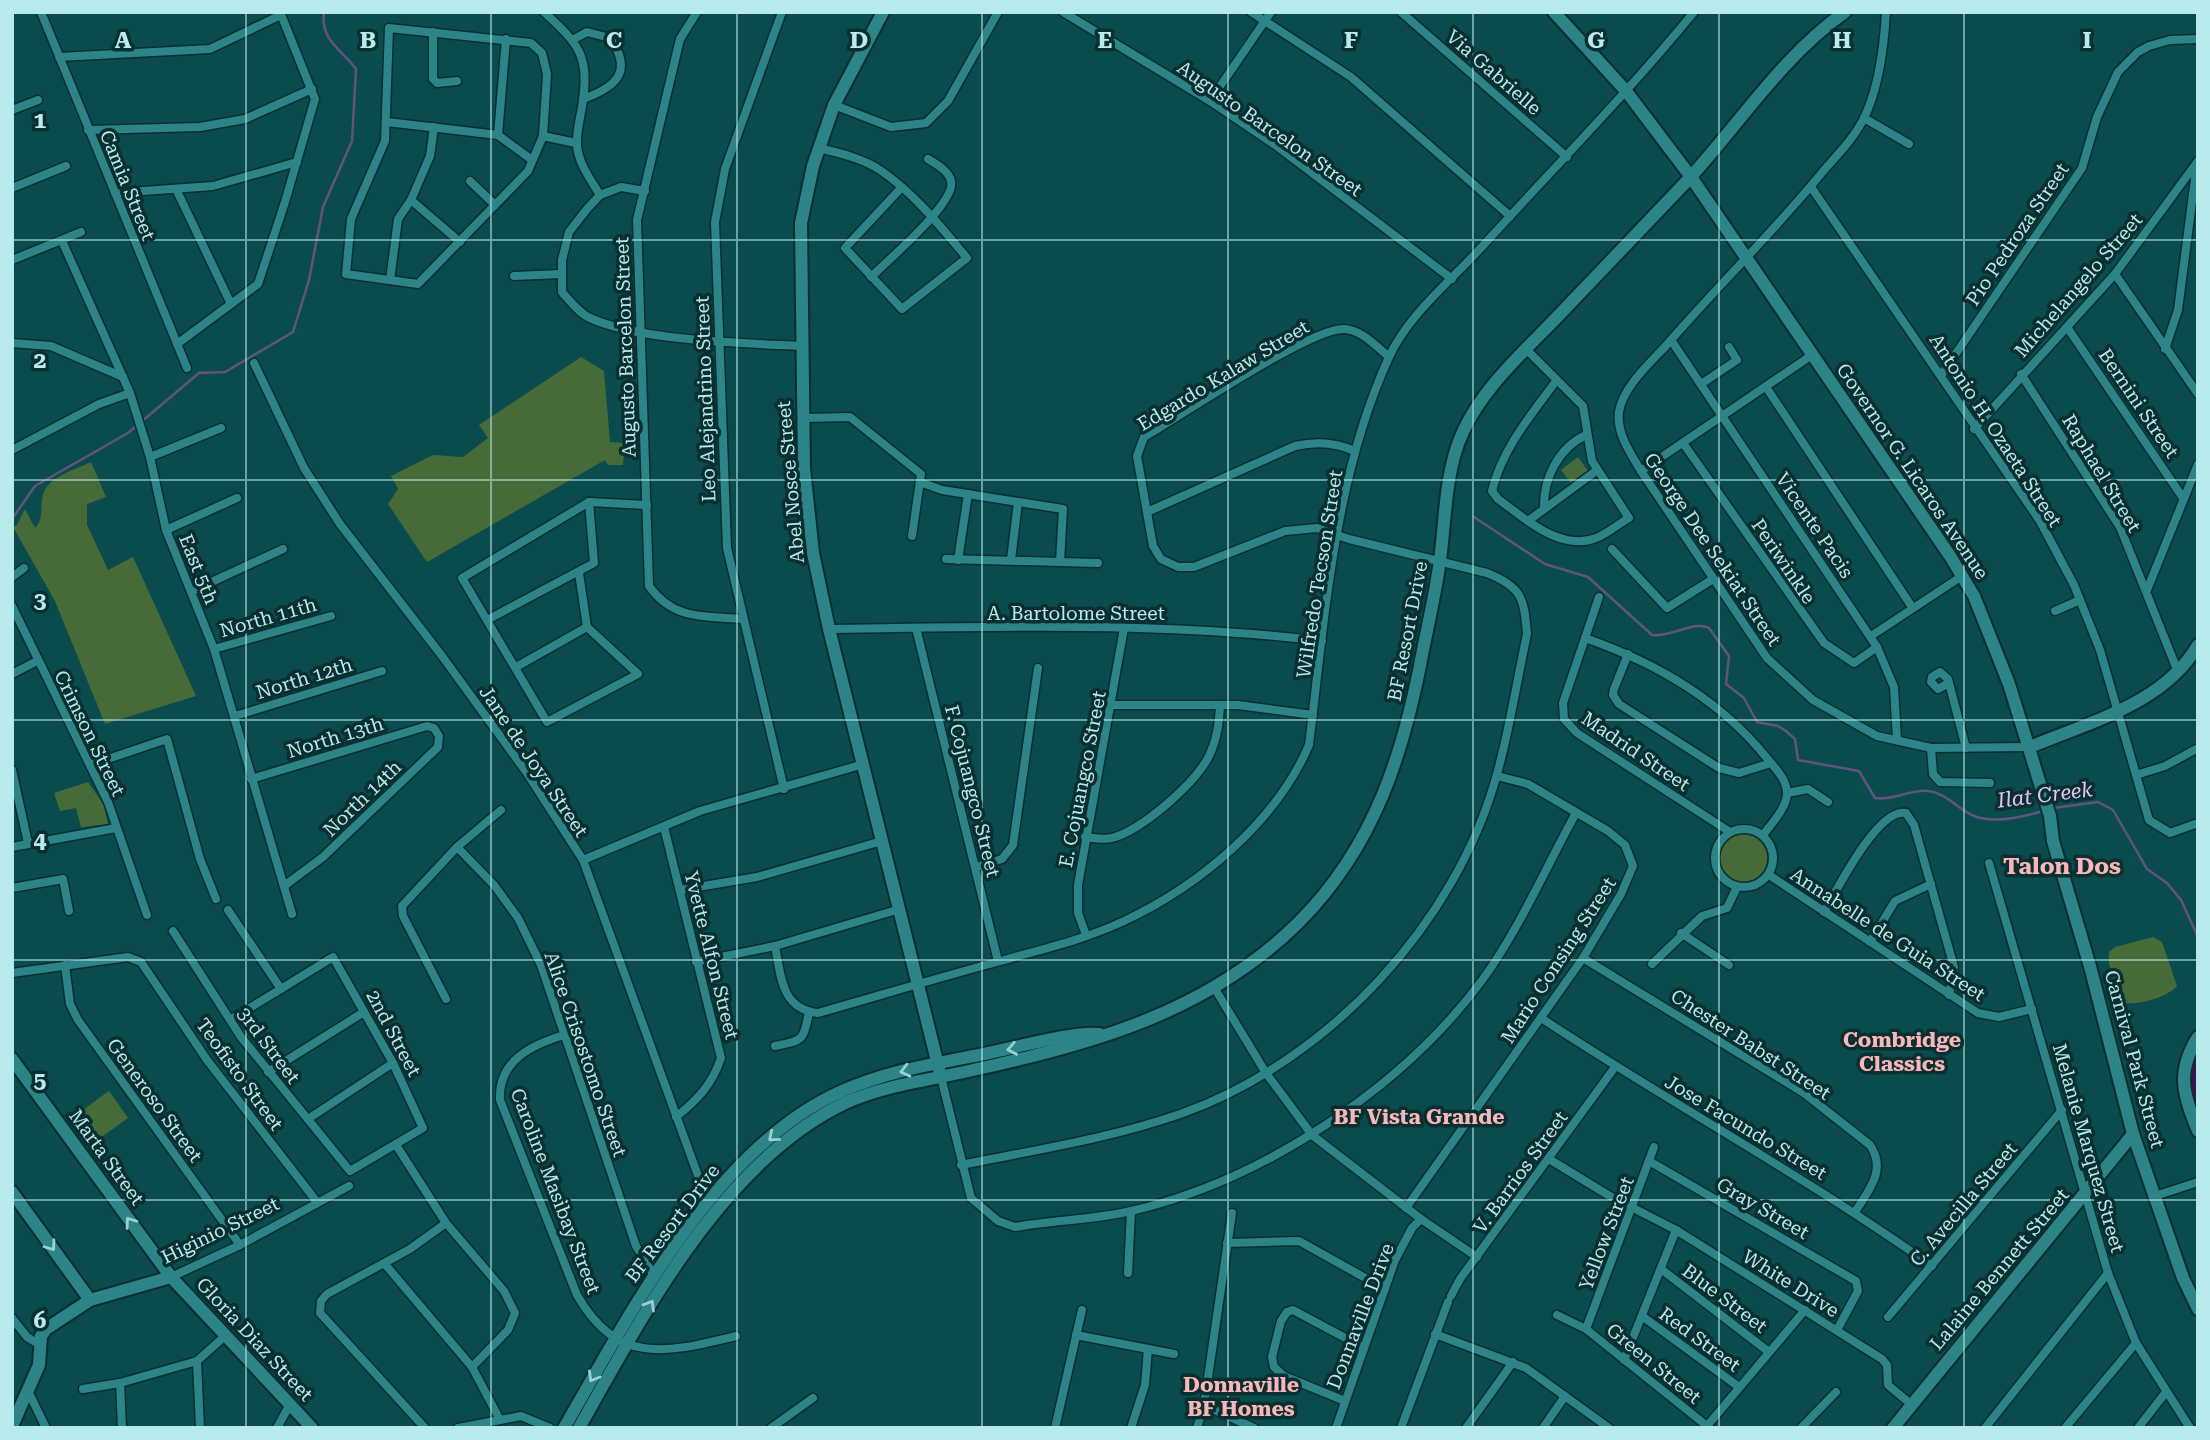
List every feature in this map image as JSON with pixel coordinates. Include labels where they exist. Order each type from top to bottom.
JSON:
[{"type":"street","name":"Camia Street","points":[[41,12],[187,368]]},
{"type":"street","points":[[544,12],[574,39],[583,64],[583,99],[576,143],[579,156],[600,195]]},
{"type":"street","name":"Augusto Barcelon Street","points":[[697,12],[680,39],[637,220],[649,586],[659,600],[672,610],[742,619]]},
{"type":"street","name":"Leo Alejandrino Street","points":[[782,12],[724,169],[715,222],[727,548],[785,789]]},
{"type":"street","name":"Abel Nosce Street","points":[[883,12],[834,105],[819,148],[801,223],[804,470],[813,553],[828,629],[864,764],[940,1077]]},
{"type":"street","points":[[834,105],[891,127],[926,123],[948,101],[998,12]]},
{"type":"street","name":"Augusto Barcelon Street","points":[[1063,12],[1210,101],[1278,148],[1452,279]]},
{"type":"street","points":[[1251,12],[1351,77],[1510,216]]},
{"type":"street","points":[[1210,101],[1271,12]]},
{"type":"street","name":"Via Gabrielle","points":[[1401,12],[1567,157]]},
{"type":"street","name":"Governor G. Licaros Avenue","points":[[1554,12],[1626,91],[1691,177],[1962,576],[1992,638],[2030,747],[2048,809]]},
{"type":"street","name":"Wilfredo Tecson Street","points":[[918,985],[1124,921],[1167,897],[1205,870],[1251,829],[1296,776],[1309,745],[1337,535],[1354,451],[1389,356],[1420,310],[1567,157],[1694,12]]},
{"type":"street","name":"BF Resort Drive","points":[[658,1280],[749,1175],[809,1124],[845,1103],[879,1090],[1082,1045],[1176,1010],[1215,989],[1261,956],[1300,921],[1330,887],[1360,844],[1380,807],[1396,766],[1413,704],[1440,563],[1448,485],[1456,448],[1470,417],[1526,349],[1691,177],[1774,77],[1808,43],[1845,12]]},
{"type":"street","name":"George Dee Sekiat Street","points":[[1886,12],[1878,73],[1864,118],[1811,187],[1744,258],[1633,384],[1619,412],[1626,446],[1641,471],[1767,658],[1789,681],[1813,700],[1860,728],[1897,740],[1931,748],[2030,747]]},
{"type":"street","points":[[59,57],[210,49],[280,14],[312,89],[315,99],[258,284],[177,344]]},
{"type":"street","points":[[389,28],[506,39],[531,43],[542,53],[547,74],[543,136],[527,172],[418,284],[346,274],[351,219],[385,141],[389,28]]},
{"type":"street","points":[[433,32],[433,79],[437,83],[457,81]]},
{"type":"street","points":[[574,39],[587,32],[610,38],[619,51],[622,64],[615,82],[606,90],[583,99]]},
{"type":"street","points":[[498,135],[506,39]]},
{"type":"street","name":"Pio Pedroza Street","points":[[1942,374],[2082,168],[2097,117],[2118,72],[2138,52],[2149,46],[2170,40],[2198,39]]},
{"type":"street","points":[[89,130],[200,127],[245,119],[312,89]]},
{"type":"street","points":[[12,110],[38,100]]},
{"type":"street","points":[[1864,118],[1909,144]]},
{"type":"street","points":[[387,122],[498,135],[532,160]]},
{"type":"street","points":[[390,280],[398,219],[411,200],[430,156],[434,127]]},
{"type":"street","points":[[543,136],[576,143]]},
{"type":"street","points":[[819,148],[868,164],[901,188],[932,216],[967,258],[902,309],[845,248],[901,188]]},
{"type":"street","points":[[871,277],[932,216],[952,185],[947,173],[928,159]]},
{"type":"street","points":[[2165,349],[2178,310],[2198,159]]},
{"type":"street","name":"Michelangelo Street","points":[[1974,429],[2021,374],[2115,274],[2198,159]]},
{"type":"street","points":[[115,193],[213,186],[297,162]]},
{"type":"street","points":[[12,188],[66,166]]},
{"type":"street","points":[[470,181],[495,205]]},
{"type":"street","points":[[645,191],[621,187],[600,195],[569,232],[561,274],[562,292],[588,317],[640,333],[801,346]]},
{"type":"street","name":"Antonio H. Ozaeta Street","points":[[1811,187],[1942,374],[1974,429],[2040,521],[2080,600],[2118,709],[2149,820],[2156,827],[2171,832],[2198,823]]},
{"type":"street","points":[[176,189],[231,304]]},
{"type":"street","points":[[411,200],[460,242]]},
{"type":"street","points":[[12,260],[81,232]]},
{"type":"street","name":"East 5th","points":[[62,241],[130,393],[150,457],[166,530],[214,649],[292,914]]},
{"type":"street","points":[[514,276],[561,274]]},
{"type":"street","points":[[2115,274],[2198,394]]},
{"type":"street","name":"Bernini Street","points":[[2067,327],[2183,498]]},
{"type":"street","name":"Edgardo Kalaw Street","points":[[961,1165],[1142,1127],[1186,1112],[1266,1073],[1340,1017],[1406,948],[1441,900],[1467,853],[1497,776],[1527,634],[1520,593],[1508,582],[1487,573],[1440,563],[1317,528],[1285,531],[1194,567],[1178,567],[1161,559],[1153,546],[1137,456],[1144,438],[1313,337],[1346,329],[1360,334],[1389,356]]},
{"type":"street","name":"Vicente Pacis","points":[[1671,340],[1871,636],[1894,687],[1897,740]]},
{"type":"street","points":[[12,343],[51,346],[123,377]]},
{"type":"street","points":[[1702,384],[1737,360],[1729,347]]},
{"type":"street","points":[[1526,349],[1583,407],[1586,435],[1596,471],[1629,518],[1597,538],[1583,541],[1548,533],[1498,499],[1492,491],[1516,437],[1556,381]]},
{"type":"street","points":[[1641,471],[1812,355]]},
{"type":"street","name":"Jane de Joya Street","points":[[254,363],[304,468],[340,524],[442,656],[527,773],[583,860],[713,1215]]},
{"type":"street","name":"Raphael Street","points":[[2021,374],[2120,527],[2178,672]]},
{"type":"street","points":[[1766,387],[1913,607]]},
{"type":"street","points":[[12,450],[99,404],[130,393]]},
{"type":"street","points":[[803,418],[850,417],[921,474],[912,536]]},
{"type":"street","points":[[150,457],[221,428]]},
{"type":"street","points":[[1544,509],[1547,480],[1566,448],[1586,435]]},
{"type":"street","points":[[1147,512],[1295,446],[1310,442],[1330,443],[1354,451]]},
{"type":"street","name":"Periwinkle","points":[[1683,443],[1824,643],[1854,663],[1877,648]]},
{"type":"street","points":[[2147,590],[2198,464]]},
{"type":"street","points":[[1528,521],[1596,471]]},
{"type":"street","points":[[920,482],[968,494],[1064,510],[1060,562]]},
{"type":"street","points":[[958,560],[968,494]]},
{"type":"street","points":[[166,530],[237,498]]},
{"type":"street","points":[[487,620],[579,573],[596,559],[589,502]]},
{"type":"street","points":[[579,573],[587,627],[638,674],[548,722],[462,578],[589,502],[647,505]]},
{"type":"street","points":[[1010,561],[1018,502]]},
{"type":"street","points":[[191,592],[283,549]]},
{"type":"street","points":[[1612,549],[1667,608],[1713,579]]},
{"type":"street","points":[[946,559],[1098,563]]},
{"type":"street","points":[[12,577],[24,569]]},
{"type":"street","points":[[1871,636],[1962,576]]},
{"type":"street","name":"Madrid Street","points":[[1599,597],[1563,703],[1564,719],[1569,726],[1730,832]]},
{"type":"street","points":[[2055,611],[2080,600]]},
{"type":"street","name":"Crimson Street","points":[[12,606],[108,802],[147,915]]},
{"type":"street","name":"North 11th","points":[[214,649],[331,615]]},
{"type":"street","points":[[516,667],[587,627]]},
{"type":"street","name":"F. Cojuangco Street","points":[[916,628],[998,961]]},
{"type":"street","name":"A. Bartolome Street","points":[[828,629],[1124,628],[1248,632],[1322,641]]},
{"type":"street","name":"E. Cojuangco Street","points":[[1086,935],[1078,913],[1078,885],[1085,837],[1113,705],[1124,628]]},
{"type":"street","points":[[1585,638],[1628,654],[1699,694],[1741,729],[1783,779],[1787,793],[1784,806],[1763,835]]},
{"type":"street","points":[[2030,747],[2149,695],[2178,672],[2198,645]]},
{"type":"street","points":[[1628,654],[1614,689],[1619,704],[1729,772],[1739,773],[1771,763]]},
{"type":"street","points":[[12,674],[37,660]]},
{"type":"street","points":[[976,867],[1002,859],[1013,845],[1038,668]]},
{"type":"street","name":"North 12th","points":[[235,716],[382,671]]},
{"type":"street","points":[[1947,684],[1966,748]]},
{"type":"street","points":[[1113,705],[1220,705],[1313,715]]},
{"type":"street","points":[[1085,837],[1113,838],[1128,831],[1166,804],[1188,783],[1207,759],[1217,736],[1220,705]]},
{"type":"street","name":"North 13th","points":[[251,779],[428,726]]},
{"type":"street","name":"North 14th","points":[[284,886],[323,857],[438,747],[439,736],[434,728],[428,726]]},
{"type":"street","points":[[90,765],[167,739],[200,859],[216,899]]},
{"type":"street","points":[[1931,748],[1933,774],[1940,782],[1990,783]]},
{"type":"street","points":[[2136,775],[2165,766],[2198,748]]},
{"type":"street","points":[[583,860],[700,811],[785,789],[864,764]]},
{"type":"street","points":[[13,770],[28,844]]},
{"type":"street","name":"Mario Consing Street","points":[[1406,1208],[1583,958],[1622,894],[1633,866],[1625,845],[1528,784],[1497,776]]},
{"type":"street","points":[[1787,793],[1808,789],[1828,802]]},
{"type":"street","name":"Carnival Park Street","points":[[2048,809],[2053,841],[2091,970],[2133,1134],[2183,1278],[2198,1309]]},
{"type":"street","points":[[446,999],[403,916],[402,906],[457,847],[501,810]]},
{"type":"street","points":[[1824,912],[1868,837],[1899,811],[1911,818],[1954,967],[1949,995]]},
{"type":"street","points":[[940,1077],[971,1198],[998,1221],[1015,1227],[1131,1211],[1223,1180],[1312,1135],[1383,1082],[1453,1017],[1484,977],[1576,813]]},
{"type":"street","name":"Yvette Alfon Street","points":[[664,827],[721,1058],[708,1087],[676,1117]]},
{"type":"street","points":[[12,846],[116,828]]},
{"type":"street","points":[[1747,829],[1763,835],[1773,854],[1769,875],[1755,886],[1737,887],[1720,876],[1714,857],[1722,838],[1730,832],[1747,829]]},
{"type":"street","points":[[680,890],[757,877],[882,841]]},
{"type":"street","name":"Alice Crisostomo Street","points":[[457,847],[494,885],[519,918],[541,965],[636,1247],[658,1280]]},
{"type":"street","name":"Melanie Marquez Street","points":[[1989,863],[2108,1273],[2136,1343],[2190,1428]]},
{"type":"street","name":"Annabelle de Guia Street","points":[[1769,875],[1949,995],[1989,1016],[2009,1016],[2032,1009]]},
{"type":"street","points":[[12,888],[63,879],[69,911]]},
{"type":"street","points":[[1870,942],[1895,901],[1931,884]]},
{"type":"street","points":[[1652,964],[1681,933],[1702,916],[1727,908],[1737,887]]},
{"type":"street","points":[[696,962],[775,946],[900,909]]},
{"type":"street","points":[[228,910],[281,989],[230,1020]]},
{"type":"street","name":"3rd Street","points":[[173,931],[230,1020],[268,1072],[350,1171],[396,1145]]},
{"type":"street","points":[[1681,933],[1729,965]]},
{"type":"street","points":[[775,946],[783,991],[794,1006],[809,1012],[818,1013],[918,985]]},
{"type":"street","name":"Teofisto Street","points":[[65,965],[128,957],[141,962],[207,1060],[317,1202]]},
{"type":"street","name":"2nd Street","points":[[281,989],[334,958],[393,1063],[424,1125],[421,1130],[396,1145]]},
{"type":"street","name":"Chester Babst Street","points":[[1583,958],[1804,1093],[1870,1145],[1877,1156],[1878,1169],[1874,1183],[1855,1212]]},
{"type":"street","points":[[12,973],[65,965]]},
{"type":"street","name":"Generoso Street","points":[[65,965],[71,1004],[78,1020],[240,1245]]},
{"type":"street","points":[[1215,989],[1266,1073],[1312,1135],[1406,1208],[1477,1258]]},
{"type":"street","points":[[268,1072],[364,1012]]},
{"type":"street","points":[[775,1046],[799,1041],[805,1035],[809,1012]]},
{"type":"street","name":"Jose Facundo Street","points":[[1541,1018],[1615,1067],[1855,1212],[1932,1266]]},
{"type":"street","name":"BF Resort Drive","points":[[564,1428],[708,1203],[759,1149],[791,1122],[839,1092],[901,1071],[1091,1034],[1103,1035]]},
{"type":"street","name":"Caroline Masibay Street","points":[[564,1035],[537,1045],[507,1068],[499,1083],[500,1100],[577,1295],[588,1314],[621,1341],[660,1352],[736,1336]]},
{"type":"street","points":[[2198,1037],[2186,1055],[2183,1074],[2198,1131]]},
{"type":"street","name":"Marta Street","points":[[12,1059],[171,1277]]},
{"type":"street","points":[[308,1119],[393,1063]]},
{"type":"street","name":"V. Barrios Street","points":[[1401,1428],[1450,1299],[1615,1067]]},
{"type":"street","name":"C. Avecilla Street","points":[[1888,1317],[2062,1110]]},
{"type":"street","name":"Lalaine Bennett Street","points":[[1893,1428],[2133,1134]]},
{"type":"street","points":[[396,1145],[446,1223],[504,1291],[515,1313],[508,1330],[472,1367]]},
{"type":"street","name":"Yellow Street","points":[[1586,1329],[1654,1147]]},
{"type":"street","name":"White Drive","points":[[1549,1159],[1608,1195],[1633,1205],[1676,1230],[1882,1359],[1887,1365],[1888,1385],[1912,1405]]},
{"type":"street","name":"Gray Street","points":[[1649,1161],[1850,1276],[1859,1286],[1837,1330]]},
{"type":"street","points":[[2155,1196],[2198,1182]]},
{"type":"street","name":"Higinio Street","points":[[40,1345],[46,1329],[90,1300],[171,1277],[240,1245],[349,1186]]},
{"type":"street","points":[[12,1192],[90,1300]]},
{"type":"street","points":[[1128,1273],[1131,1211]]},
{"type":"street","points":[[1197,1428],[1204,1405],[1232,1213]]},
{"type":"street","name":"Donnaville Drive","points":[[1336,1428],[1395,1260],[1412,1228],[1421,1219]]},
{"type":"street","points":[[425,1428],[320,1313],[321,1301],[327,1294],[384,1263],[446,1223]]},
{"type":"street","points":[[1624,1360],[1676,1230]]},
{"type":"street","points":[[1227,1243],[1298,1241],[1385,1289]]},
{"type":"street","points":[[384,1263],[472,1367],[499,1418]]},
{"type":"street","name":"Blue Street","points":[[1661,1269],[1769,1352]]},
{"type":"street","points":[[1985,1428],[2108,1273]]},
{"type":"street","name":"Gloria Diaz Street","points":[[171,1277],[312,1428]]},
{"type":"street","points":[[1055,1428],[1082,1310]]},
{"type":"street","points":[[1345,1401],[1284,1376],[1274,1367],[1272,1357],[1281,1321],[1287,1311],[1293,1310],[1364,1348]]},
{"type":"street","name":"Green Street","points":[[1557,1315],[1586,1329],[1707,1426],[1805,1310]]},
{"type":"street","name":"Red Street","points":[[1642,1316],[1739,1387]]},
{"type":"street","points":[[12,1318],[27,1336],[40,1345],[39,1365],[12,1426]]},
{"type":"street","points":[[1435,1334],[1513,1362],[1538,1375],[1609,1428]]},
{"type":"street","points":[[1076,1335],[1174,1354]]},
{"type":"street","points":[[83,1390],[120,1383],[197,1361],[225,1336]]},
{"type":"street","name":"BF Resort Drive","points":[[579,1428],[621,1341]]},
{"type":"street","points":[[2065,1428],[2136,1343]]},
{"type":"street","points":[[1131,1428],[1145,1385],[1147,1349]]},
{"type":"street","points":[[197,1361],[200,1428]]},
{"type":"street","points":[[1466,1428],[1513,1362]]},
{"type":"street","points":[[120,1383],[122,1428]]},
{"type":"street","points":[[28,1391],[46,1428]]},
{"type":"street","points":[[1801,1428],[1836,1392]]},
{"type":"street","points":[[2138,1428],[2166,1392]]},
{"type":"street","points":[[1543,1428],[1565,1396]]},
{"type":"street","points":[[775,1427],[813,1398]]},
{"type":"street","points":[[277,1428],[290,1404]]},
{"type":"street","points":[[1204,1405],[1254,1428]]},
{"type":"street","points":[[458,1428],[499,1418],[521,1416],[550,1428]]},
{"type":"green space","points":[[581,357],[604,371],[610,442],[625,443],[623,465],[608,465],[605,460],[427,562],[388,504],[398,489],[391,476],[433,455],[463,457],[488,438],[479,425]]},
{"type":"green space","points":[[1578,457],[1588,471],[1572,484],[1561,470]]},
{"type":"green space","points":[[91,462],[106,497],[87,504],[87,525],[108,570],[133,557],[196,696],[105,724],[55,601],[13,527],[17,525],[25,509],[35,528],[40,520],[47,486],[58,477]]},
{"type":"green space","points":[[88,782],[104,805],[108,824],[81,827],[76,808],[60,811],[54,793]]},
{"type":"green space","points":[[1743,834],[1752,835],[1760,841],[1766,849],[1766,867],[1760,875],[1752,881],[1743,882],[1734,881],[1726,875],[1720,867],[1719,858],[1720,849],[1726,841],[1734,835]]},
{"type":"green space","points":[[2153,937],[2162,942],[2177,986],[2167,994],[2153,999],[2125,1003],[2109,964],[2109,952],[2115,947]]},
{"type":"green space","points":[[109,1091],[128,1118],[89,1146],[69,1120]]},
{"type":"shaded area","points":[[2198,1043],[2198,1114],[2194,1106],[2187,1060]]},
{"type":"waterway","points":[[12,519],[35,486],[128,433],[199,373],[225,372],[293,332],[309,280],[323,207],[352,141],[356,69],[328,37],[324,12]]},
{"type":"waterway","name":"Ilat Creek","points":[[1474,517],[1545,564],[1588,577],[1652,635],[1696,626],[1709,628],[1729,656],[1726,684],[1744,698],[1757,722],[1778,726],[1795,739],[1798,760],[1859,771],[1875,798],[1935,792],[1974,816],[2000,820],[2043,811]]},
{"type":"waterway","name":"Ilat Creek","points":[[2053,808],[2098,802],[2113,810],[2147,869],[2167,883],[2181,900],[2198,937]]},
{"type":"district","name":"Talon Dos","points":[[2062,866]]},
{"type":"district","name":"Combridge Classics","points":[[1902,1052]]},
{"type":"district","name":"BF Vista Grande","points":[[1419,1117]]},
{"type":"district","name":"Donnaville BF Homes","points":[[1241,1397]]}]
